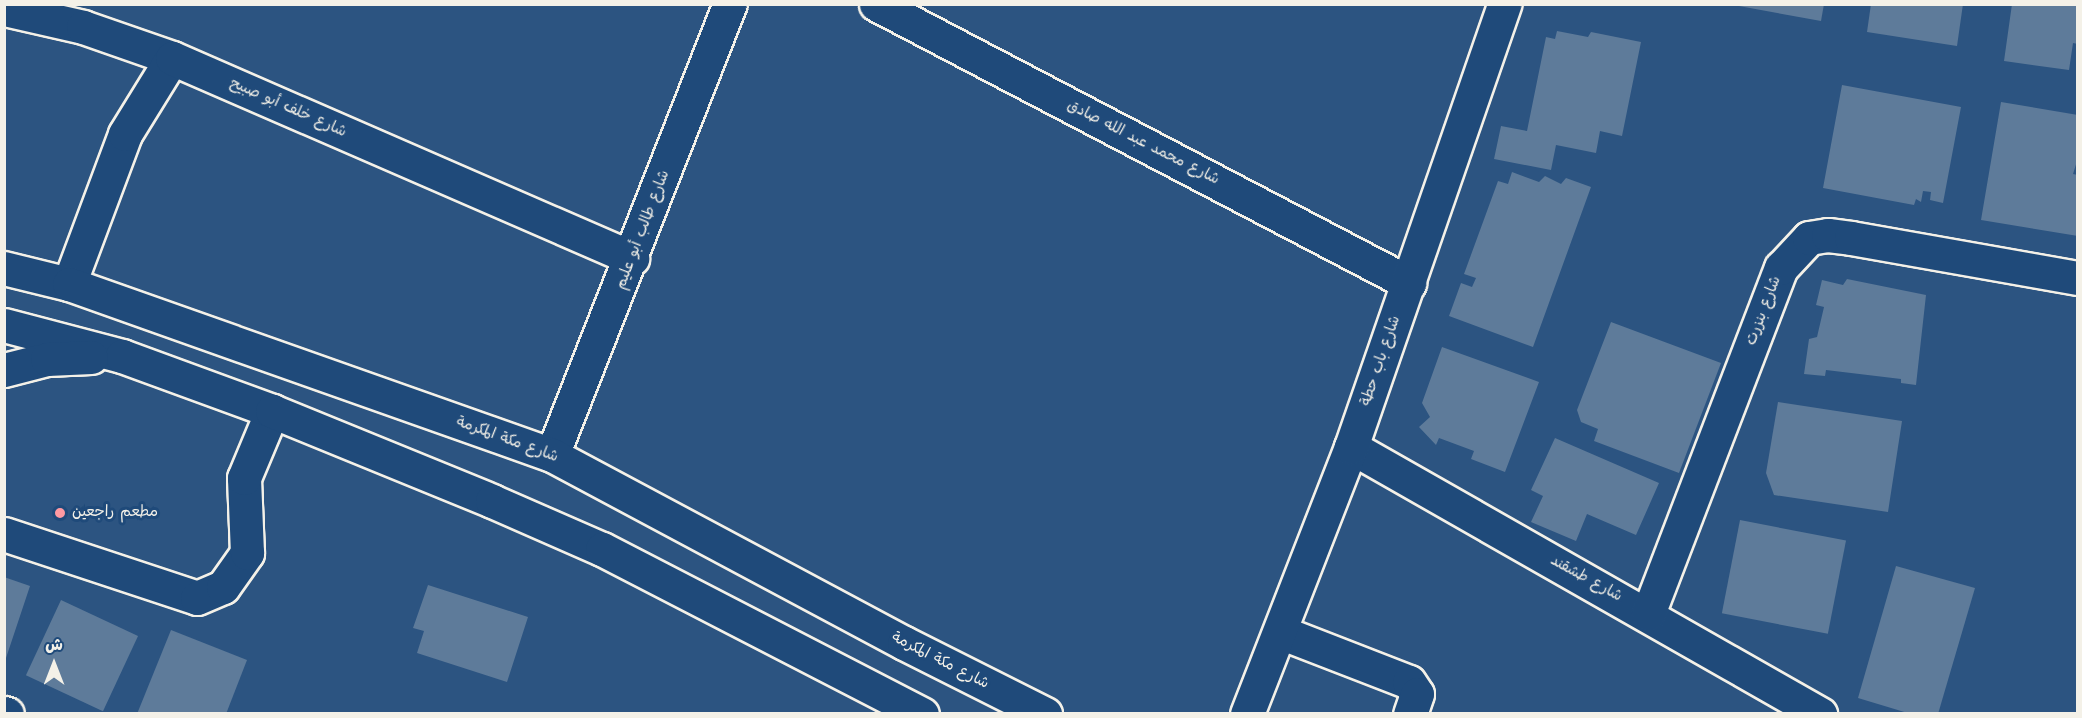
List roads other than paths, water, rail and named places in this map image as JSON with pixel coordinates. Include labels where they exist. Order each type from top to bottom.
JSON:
[{"type":"street","name":"شارع طالب أبو عليم","points":[[552,455],[632,258],[730,4]]},
{"type":"street","name":"شارع محمد عبد الله صادق","points":[[876,4],[1409,283]]},
{"type":"street","name":"شارع باب حطة","points":[[1247,714],[1351,447],[1504,4]]},
{"type":"street","name":"شارع خلف أبو صبيح","points":[[4,9],[83,27],[172,58],[632,258]]},
{"type":"street","points":[[69,284],[125,134],[172,58]]},
{"type":"street","name":"شارع بنزرت","points":[[1648,614],[1781,268],[1809,238],[1828,235],[1851,238],[2078,278]]},
{"type":"street","name":"شارع مكة المكرمة","points":[[4,267],[69,284],[552,455],[904,644],[1045,714]]},
{"type":"street","points":[[4,325],[122,356],[272,411],[602,549],[922,714]]},
{"type":"street","points":[[4,370],[47,359],[122,356]]},
{"type":"street","points":[[4,534],[197,598],[223,587],[247,553],[244,478],[272,411]]},
{"type":"street","name":"شارع طشقند","points":[[1351,447],[1648,614],[1820,714]]},
{"type":"street","points":[[1280,632],[1408,682],[1418,694],[1410,714]]},
{"type":"place","name":"مطعم راجعين","points":[[60,513]]}]
